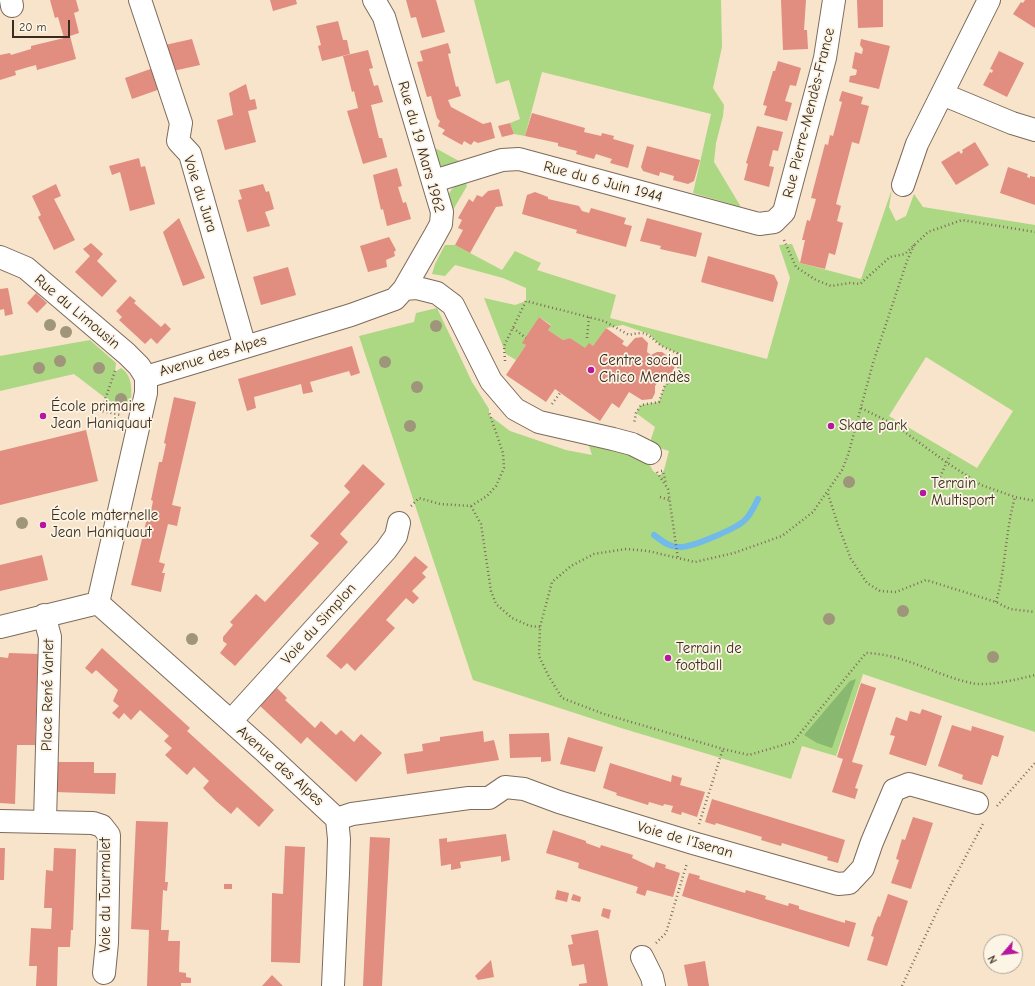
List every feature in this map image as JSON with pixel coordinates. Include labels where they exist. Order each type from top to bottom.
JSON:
[{"type":"street","name":"Voie du Jura","points":[[140,0],[181,123],[178,141],[190,154],[245,347]]},
{"type":"street","name":"Rue du 19 Mars 1962","points":[[374,0],[384,16],[424,158],[434,181],[442,212],[440,224],[404,289]]},
{"type":"street","name":"Rue Pierre-Mendès-France","points":[[774,222],[784,212],[825,58],[834,0]]},
{"type":"street","points":[[903,185],[917,144],[989,0]]},
{"type":"street","points":[[942,94],[1012,123],[1035,130]]},
{"type":"street","name":"Rue du 6 Juin 1944","points":[[434,181],[502,160],[519,159],[759,224],[774,222]]},
{"type":"street","name":"Rue du Limousin","points":[[0,257],[26,268],[127,354],[139,366],[146,377]]},
{"type":"street","points":[[404,289],[417,288],[437,293],[453,305],[491,381],[515,409],[539,422],[641,449]]},
{"type":"street","name":"Avenue des Alpes","points":[[333,986],[339,867],[337,818],[231,721],[98,603],[146,393],[146,377],[395,299],[404,289]]},
{"type":"street","name":"Voie du Simplon","points":[[231,721],[386,550],[396,536],[399,523]]},
{"type":"street","points":[[44,615],[98,603]]},
{"type":"street","name":"Place René Varlet","points":[[0,626],[44,615],[50,637],[45,821]]},
{"type":"street","name":"Voie de l'Iseran","points":[[337,818],[352,814],[469,798],[489,798],[505,787],[524,789],[559,802],[693,844],[838,884],[849,883],[863,868],[872,842],[894,790],[908,784],[986,810]]},
{"type":"street","name":"Voie du Tourmalet","points":[[0,821],[92,823],[102,826],[109,835],[107,943],[104,973]]},
{"type":"street","points":[[642,957],[652,977],[654,986]]},
{"type":"path","points":[[774,222],[796,267],[816,280],[831,286],[850,283],[860,284],[890,257],[905,254],[928,232],[962,220],[1035,232]]},
{"type":"path","points":[[914,245],[888,317],[842,470],[828,493],[813,512],[782,536],[734,553],[695,562],[626,549],[594,554],[571,566],[552,582],[540,627],[539,656],[548,675],[562,698],[604,714],[723,749],[749,755],[793,742],[866,653],[894,656],[973,684],[1006,681],[1035,676]]},
{"type":"path","points":[[505,362],[504,346],[526,301],[589,316],[604,321],[629,334],[640,332],[649,334],[660,345],[677,353],[681,363],[673,379],[665,385],[659,402],[641,405],[636,413],[641,449]]},
{"type":"path","points":[[587,338],[589,316]]},
{"type":"path","points":[[513,328],[526,338]]},
{"type":"path","points":[[127,354],[115,373],[101,411],[139,419]]},
{"type":"path","points":[[399,523],[418,498],[440,504],[471,506],[487,496],[496,486],[504,468],[503,453],[499,438],[489,415],[489,409],[503,396]]},
{"type":"path","points":[[861,408],[895,425],[946,462],[982,485],[1015,498],[1035,501]]},
{"type":"path","points":[[940,476],[950,454]]},
{"type":"path","points":[[666,486],[655,469],[663,471],[670,501],[678,559]]},
{"type":"path","points":[[828,493],[851,559],[867,583],[880,591],[896,592],[926,580],[996,602],[1010,609],[1035,612]]},
{"type":"path","points":[[660,497],[670,501]]},
{"type":"path","points":[[996,602],[1003,579],[1011,512],[1015,498]]},
{"type":"path","points":[[471,506],[481,524],[491,590],[496,604],[512,618],[530,626],[540,627]]},
{"type":"path","points":[[902,986],[986,810],[1035,763]]},
{"type":"green space","points":[[474,0],[721,0],[722,47],[713,88],[724,105],[723,116],[716,143],[714,162],[741,207],[693,193],[711,114],[542,72],[525,136],[514,134],[510,123],[520,119],[509,80],[496,84]]},
{"type":"green space","points":[[437,149],[459,161],[461,166],[449,168],[439,164],[431,150]]},
{"type":"green space","points":[[465,181],[467,186],[453,210],[447,212],[447,201],[452,189]]},
{"type":"green space","points":[[892,189],[889,207],[896,221],[906,216],[914,194],[923,207],[1035,225],[1035,732],[863,674],[836,756],[802,746],[791,779],[621,728],[473,680],[359,336],[414,322],[416,313],[437,308],[472,382],[489,409],[489,415],[510,431],[566,450],[592,455],[588,443],[647,460],[653,471],[660,476],[664,470],[669,451],[653,446],[651,439],[655,427],[636,413],[641,405],[659,402],[665,385],[673,379],[681,363],[677,353],[660,345],[649,334],[623,325],[606,328],[589,352],[570,338],[563,340],[548,330],[551,325],[539,317],[523,343],[526,345],[516,360],[506,354],[484,298],[515,305],[526,301],[526,288],[503,278],[455,265],[445,276],[432,274],[435,264],[445,245],[455,245],[502,270],[515,251],[541,263],[537,270],[616,295],[610,318],[767,359],[790,278],[779,245],[792,244],[800,263],[861,279]],"holes":[[[926,357],[1013,411],[977,468],[889,416]]]},
{"type":"green space","points":[[90,340],[116,363],[115,372],[121,368],[125,371],[129,378],[131,387],[131,401],[121,410],[74,374],[0,391],[0,356]]},
{"type":"green space","points":[[856,679],[832,748],[817,743],[804,735],[850,681]]},
{"type":"building","points":[[50,0],[76,0],[79,11],[74,13],[79,33],[70,36],[76,59],[37,70],[36,65],[25,68],[15,71],[16,75],[0,80],[0,55],[10,53],[11,55],[31,49],[31,46],[64,38],[58,17],[55,18]]},
{"type":"building","points":[[270,0],[296,0],[297,4],[273,11]]},
{"type":"building","points":[[406,0],[436,0],[445,32],[422,38],[416,17],[411,18]]},
{"type":"building","points":[[781,0],[806,0],[804,30],[807,30],[808,49],[783,50]]},
{"type":"building","points":[[857,0],[883,0],[883,27],[858,28]]},
{"type":"building","points":[[1025,0],[1035,0],[1035,28],[1013,14],[1021,2],[1023,3]]},
{"type":"building","points":[[338,21],[343,40],[347,40],[350,54],[322,61],[318,46],[321,45],[316,26]]},
{"type":"building","points":[[192,39],[200,65],[173,71],[165,45]]},
{"type":"building","points":[[861,39],[890,46],[879,89],[849,82],[850,76],[856,75],[857,70],[852,68],[855,52],[862,54],[863,49],[860,45]]},
{"type":"building","points":[[448,43],[451,53],[448,54],[456,87],[458,86],[461,96],[448,100],[451,107],[483,124],[491,122],[495,138],[478,143],[474,141],[471,145],[464,141],[462,145],[442,134],[445,130],[438,126],[440,121],[437,118],[431,96],[427,97],[417,62],[423,61],[420,51]]},
{"type":"building","points":[[368,50],[373,68],[369,69],[374,86],[378,85],[383,102],[371,105],[379,138],[382,138],[387,157],[363,164],[347,111],[358,108],[354,91],[352,92],[343,56]]},
{"type":"building","points":[[999,51],[1024,63],[1007,97],[983,85],[990,72],[992,73],[993,70],[990,69]]},
{"type":"building","points":[[778,61],[801,68],[796,86],[790,85],[785,101],[792,103],[787,121],[764,115],[767,106],[763,105],[773,71],[775,71]]},
{"type":"building","points":[[159,66],[166,87],[132,99],[125,78]]},
{"type":"building","points":[[246,84],[250,100],[255,99],[257,109],[248,111],[256,142],[225,150],[217,120],[233,115],[229,93]]},
{"type":"building","points":[[842,91],[863,97],[861,104],[869,106],[859,144],[852,142],[836,204],[841,206],[837,221],[843,223],[835,255],[829,253],[825,269],[800,263],[805,240],[802,240],[807,220],[810,221],[816,199],[811,198],[825,144],[828,145],[830,135],[833,136],[842,102],[839,101]]},
{"type":"building","points":[[532,113],[585,128],[584,132],[601,136],[602,133],[614,136],[613,139],[634,145],[628,168],[610,163],[612,159],[596,154],[594,159],[576,154],[577,151],[558,146],[558,143],[525,136]]},
{"type":"building","points":[[510,123],[514,134],[502,137],[498,126]]},
{"type":"building","points":[[757,126],[783,132],[778,151],[773,150],[769,166],[774,167],[769,187],[744,180],[748,164],[746,163]]},
{"type":"building","points":[[975,142],[989,165],[956,185],[941,162],[959,151],[961,154],[963,152],[962,150]]},
{"type":"building","points":[[647,146],[700,160],[694,181],[688,184],[673,180],[674,176],[660,172],[659,176],[643,171],[641,167]]},
{"type":"building","points":[[139,158],[141,167],[145,166],[155,204],[130,211],[120,172],[112,175],[109,166]]},
{"type":"building","points":[[1008,167],[1028,174],[1027,177],[1035,177],[1035,205],[1000,193]]},
{"type":"building","points":[[397,168],[402,186],[398,187],[403,203],[406,202],[411,219],[387,226],[383,209],[381,210],[373,175]]},
{"type":"building","points":[[56,184],[61,196],[54,199],[75,240],[54,250],[38,217],[41,215],[32,196]]},
{"type":"building","points":[[263,184],[266,192],[269,191],[274,209],[265,212],[270,226],[247,232],[238,200],[242,199],[239,190]]},
{"type":"building","points":[[499,189],[503,206],[496,207],[470,253],[455,245],[463,230],[458,228],[462,220],[458,218],[469,199],[473,202],[477,195],[482,197],[488,191]]},
{"type":"building","points":[[535,192],[548,197],[548,199],[579,206],[582,211],[589,213],[591,208],[626,218],[624,224],[632,226],[626,247],[576,233],[577,230],[522,214],[527,195]]},
{"type":"building","points":[[179,218],[205,278],[183,286],[163,232]]},
{"type":"building","points":[[647,218],[702,233],[696,257],[660,249],[661,246],[640,241]]},
{"type":"building","points":[[389,237],[396,250],[394,252],[395,256],[386,260],[387,267],[368,272],[360,246]]},
{"type":"building","points":[[91,243],[103,254],[97,261],[117,281],[102,297],[75,272],[90,256],[83,249]]},
{"type":"building","points":[[708,256],[774,275],[778,283],[773,302],[701,282]]},
{"type":"building","points":[[288,267],[296,295],[261,305],[253,277]]},
{"type":"building","points":[[8,288],[13,314],[5,316],[4,309],[0,310],[0,289]]},
{"type":"building","points":[[36,293],[47,303],[37,313],[27,303]]},
{"type":"building","points":[[130,296],[136,301],[134,303],[161,327],[165,323],[171,329],[157,344],[151,338],[145,344],[119,320],[122,317],[116,311]]},
{"type":"building","name":"Centre social Chico Mendès","points":[[539,317],[551,326],[548,330],[563,340],[570,338],[585,348],[589,343],[593,346],[606,328],[624,341],[622,344],[627,347],[635,338],[642,337],[648,343],[647,352],[651,355],[657,352],[662,352],[673,360],[675,366],[672,374],[664,380],[660,379],[655,386],[655,393],[652,399],[642,400],[629,392],[619,408],[612,403],[600,421],[555,389],[546,402],[506,375],[526,345],[522,343]]},
{"type":"building","points":[[352,346],[360,373],[351,376],[349,371],[310,382],[313,392],[303,394],[301,384],[254,397],[256,408],[247,411],[238,379]]},
{"type":"building","points":[[174,397],[196,402],[172,505],[181,507],[177,526],[168,524],[159,562],[165,564],[162,573],[165,573],[161,592],[131,585],[147,518],[149,518],[151,511],[153,501],[151,500],[159,462],[162,462],[166,444],[164,443]]},
{"type":"building","points":[[86,430],[98,481],[0,505],[0,451]]},
{"type":"building","points":[[363,464],[385,484],[340,534],[348,542],[235,666],[220,653],[227,644],[223,641],[223,637],[233,625],[230,622],[256,594],[265,602],[319,543],[310,536],[350,492],[344,486]]},
{"type":"building","points":[[42,555],[48,580],[0,591],[0,565]]},
{"type":"building","points":[[415,556],[428,567],[422,573],[426,577],[412,591],[419,598],[413,604],[406,598],[386,620],[395,628],[355,671],[347,663],[341,669],[326,656]]},
{"type":"building","points":[[102,648],[190,728],[187,731],[274,810],[259,827],[237,807],[231,814],[216,801],[203,788],[209,781],[194,767],[187,775],[165,755],[172,748],[164,741],[169,736],[140,710],[131,720],[124,713],[119,719],[112,713],[119,706],[113,701],[118,690],[96,670],[92,674],[85,668]]},
{"type":"building","points":[[9,653],[38,654],[35,745],[17,745],[15,804],[0,803],[0,657],[8,658]]},
{"type":"building","points":[[861,683],[876,688],[852,762],[863,765],[855,788],[858,789],[855,799],[832,792],[843,759],[837,757]]},
{"type":"building","points":[[277,688],[287,698],[285,700],[315,728],[321,721],[336,735],[341,730],[354,742],[361,734],[382,753],[356,782],[307,737],[301,744],[260,706]]},
{"type":"building","points":[[922,709],[942,716],[926,766],[889,754],[895,736],[890,735],[896,717],[907,721],[910,711],[920,714]]},
{"type":"building","points":[[952,725],[971,731],[972,726],[1004,736],[998,757],[992,755],[982,785],[962,779],[963,775],[938,766]]},
{"type":"building","points":[[483,731],[484,742],[494,740],[499,760],[407,774],[404,754],[423,751],[422,744],[440,741],[440,737]]},
{"type":"building","points":[[549,733],[551,761],[541,762],[541,757],[510,758],[509,734]]},
{"type":"building","points":[[568,737],[603,747],[595,772],[560,764]]},
{"type":"building","points":[[56,762],[94,762],[94,773],[116,773],[115,794],[55,792]]},
{"type":"building","points":[[610,763],[671,782],[672,775],[682,778],[680,785],[705,792],[697,817],[682,812],[681,815],[671,812],[673,806],[664,804],[663,806],[649,802],[648,805],[616,795],[617,793],[603,788]]},
{"type":"building","points":[[712,799],[845,840],[838,863],[827,860],[828,857],[782,843],[781,846],[761,840],[762,837],[716,823],[715,825],[705,822]]},
{"type":"building","points":[[913,817],[933,823],[911,889],[891,883],[899,860],[896,859],[902,839],[905,840]]},
{"type":"building","points":[[136,821],[168,822],[165,882],[168,882],[167,891],[163,890],[161,930],[169,930],[168,941],[180,941],[179,972],[186,973],[186,977],[191,978],[191,983],[181,983],[181,986],[147,986],[149,930],[131,929]]},
{"type":"building","points":[[553,830],[586,841],[586,843],[600,848],[601,845],[633,855],[632,858],[654,868],[656,862],[666,865],[665,868],[680,873],[673,897],[647,890],[645,896],[636,893],[638,887],[578,868],[579,863],[546,853]]},
{"type":"building","points":[[506,834],[510,860],[501,862],[501,856],[460,862],[461,868],[451,870],[451,864],[441,866],[439,839],[447,838],[447,842]]},
{"type":"building","points":[[370,837],[390,838],[382,986],[363,986]]},
{"type":"building","points":[[285,846],[305,847],[300,963],[271,962],[272,893],[283,894]]},
{"type":"building","points":[[0,848],[5,848],[4,880],[0,880]]},
{"type":"building","points":[[54,848],[76,849],[73,930],[71,930],[70,947],[58,947],[57,986],[36,986],[37,966],[29,966],[31,928],[51,929],[52,908],[44,908],[46,870],[53,871]]},
{"type":"building","points":[[689,873],[700,876],[699,879],[745,893],[746,890],[766,896],[765,899],[788,906],[789,903],[799,906],[799,909],[845,923],[845,920],[856,923],[849,947],[682,896]]},
{"type":"building","points":[[224,884],[232,884],[232,889],[224,889]]},
{"type":"building","points":[[557,890],[569,893],[567,902],[555,899]]},
{"type":"building","points":[[573,894],[581,897],[580,902],[571,900]]},
{"type":"building","points":[[888,894],[908,901],[887,966],[867,960],[874,937],[871,936],[874,926],[878,916],[880,917]]},
{"type":"building","points":[[603,908],[611,910],[609,919],[601,916]]},
{"type":"building","points":[[598,930],[608,986],[579,986],[579,984],[587,983],[584,964],[572,966],[568,945],[573,944],[571,935]]},
{"type":"building","points":[[491,960],[494,977],[478,980],[475,976]]},
{"type":"building","points":[[705,961],[709,986],[688,986],[684,965]]},
{"type":"building","points":[[272,975],[283,986],[262,986]]},
{"type":"waterway","points":[[654,535],[666,544],[678,547],[696,544],[740,524],[749,515],[758,499]]},
{"type":"place","name":"Centre social Chico Mendès","points":[[591,370]]},
{"type":"place","name":"École primaire Jean Haniquaut","points":[[43,416]]},
{"type":"place","name":"Skate park","points":[[831,426]]},
{"type":"place","name":"Terrain Multisport","points":[[923,493]]},
{"type":"place","name":"École maternelle Jean Haniquaut","points":[[43,525]]},
{"type":"place","name":"Terrain de football","points":[[668,658]]}]
